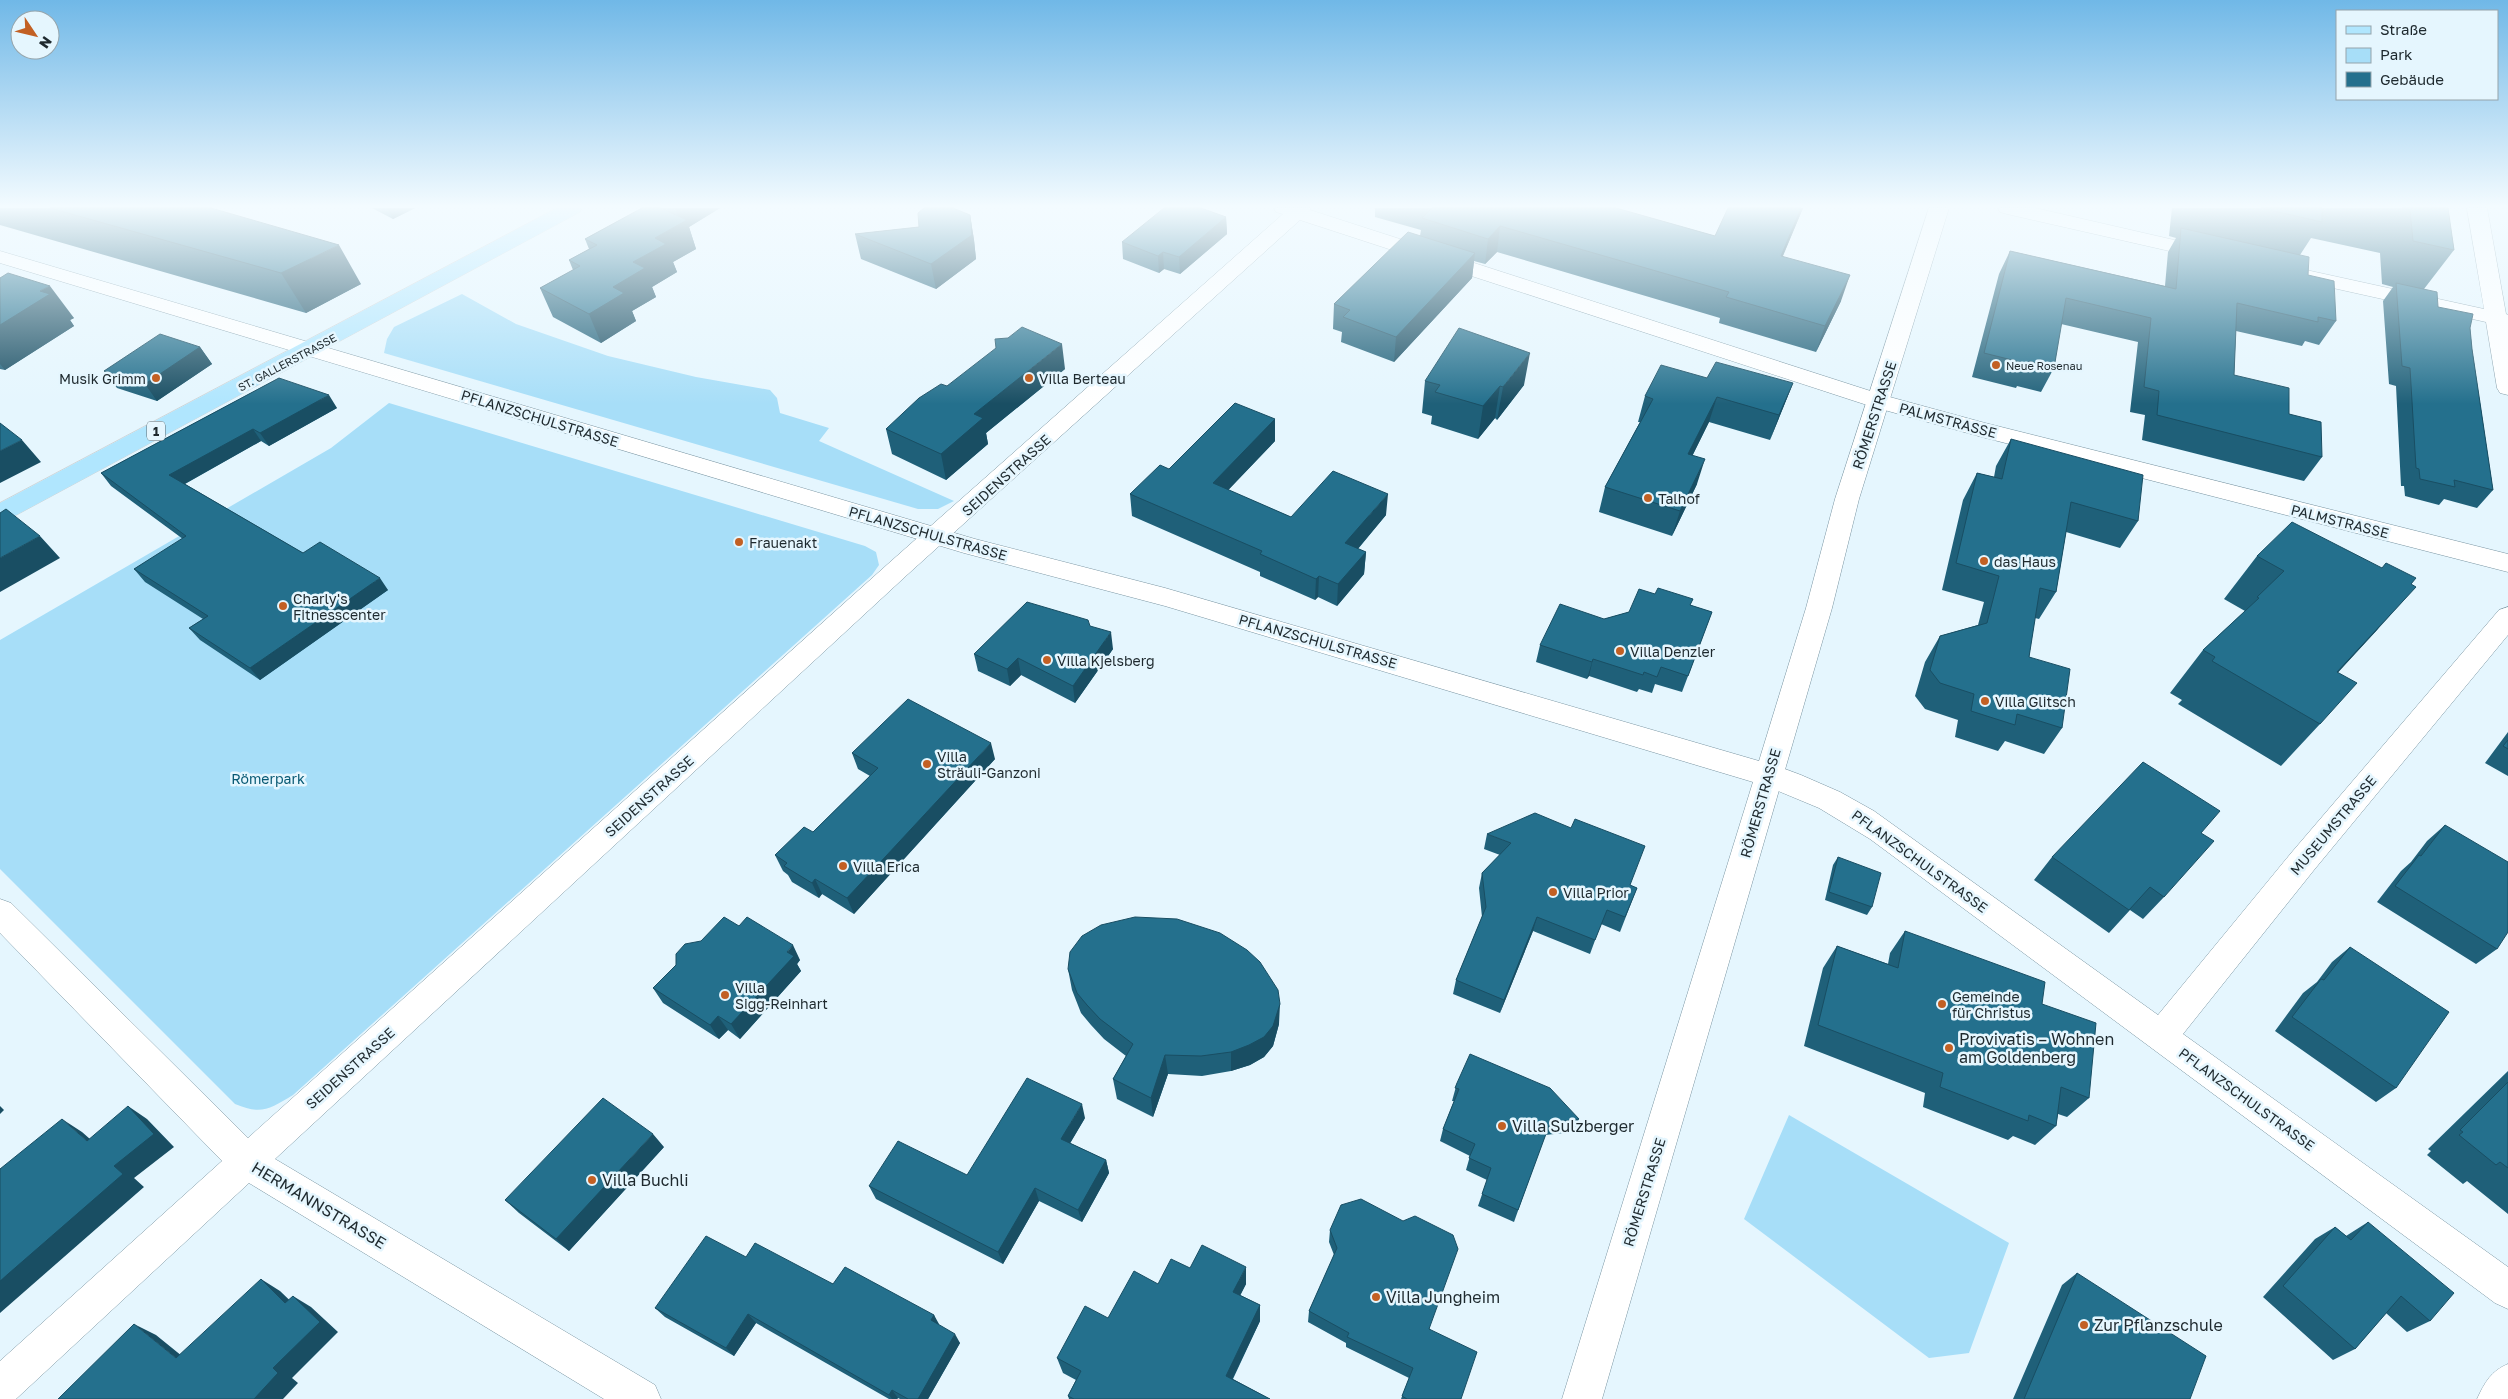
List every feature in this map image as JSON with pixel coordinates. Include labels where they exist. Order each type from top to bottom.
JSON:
[{"type":"main road","name":"ST. GALLERSTRASSE","points":[[0,514],[452,273]]},
{"type":"street","name":"PFLANZSCHULSTRASSE","points":[[55,273],[937,537],[1165,597],[1769,775],[1812,790],[1864,818],[2508,1290]]},
{"type":"street","name":"SEIDENSTRASSE","points":[[0,1387],[1225,273]]},
{"type":"street","name":"PALMSTRASSE","points":[[1488,273],[1878,401],[1982,430],[2508,563]]},
{"type":"street","name":"RÖMERSTRASSE","points":[[1582,1399],[1819,608],[1847,499],[1918,273]]},
{"type":"street","points":[[2296,273],[2503,320]]},
{"type":"street","points":[[2492,273],[2503,320],[2508,388]]},
{"type":"street","name":"MUSEUMSTRASSE","points":[[2161,1036],[2302,861],[2508,617]]},
{"type":"street","name":"HERMANNSTRASSE","points":[[0,912],[247,1162],[641,1399]]},
{"type":"street","points":[[2497,1399],[2508,1383]]},
{"type":"green space","points":[[462,294],[516,324],[608,356],[696,377],[770,390],[777,398],[780,413],[829,428],[819,441],[954,501],[938,509],[918,509],[384,353],[387,339],[394,327]]},
{"type":"green space","name":"Römerpark","points":[[389,403],[865,546],[876,552],[879,565],[872,575],[293,1095],[271,1107],[259,1110],[252,1109],[235,1104],[0,869],[0,640],[331,448]]},
{"type":"green space","points":[[1789,1115],[2009,1243],[1969,1353],[1929,1358],[1744,1219]]},
{"type":"building","points":[[9,273],[50,286],[40,291],[50,294],[0,325],[0,278]]},
{"type":"building","points":[[567,273],[636,273],[613,287],[624,293],[589,314],[540,288]]},
{"type":"building","points":[[1366,273],[1456,273],[1396,337],[1343,317],[1350,310],[1334,304]]},
{"type":"building","points":[[1664,273],[1844,273],[1850,275],[1825,326],[1726,297],[1729,292]]},
{"type":"building","points":[[2004,273],[2107,273],[2176,289],[2177,273],[2308,273],[2308,275],[2334,281],[2336,321],[2318,317],[2318,322],[2237,303],[2234,375],[2289,388],[2289,414],[2321,422],[2322,457],[2157,415],[2159,391],[2144,387],[2151,318],[2066,298],[2054,368],[2029,361],[2028,364],[1984,353]]},
{"type":"building","points":[[2396,283],[2437,292],[2438,307],[2473,314],[2470,328],[2472,349],[2493,490],[2454,480],[2455,487],[2420,479],[2419,469],[2416,468],[2410,368],[2402,366]]},
{"type":"building","points":[[1022,327],[1062,344],[974,414],[983,418],[941,454],[886,429],[919,398],[941,384],[947,386],[996,348],[995,339],[1008,338]]},
{"type":"building","points":[[1459,328],[1530,353],[1503,387],[1500,386],[1483,406],[1435,392],[1440,385],[1425,381]]},
{"type":"building","points":[[160,334],[200,347],[145,384],[104,371]]},
{"type":"building","points":[[1716,362],[1793,383],[1779,415],[1717,397],[1688,454],[1705,459],[1680,511],[1605,487],[1653,399],[1645,396],[1661,365],[1707,378]]},
{"type":"building","points":[[279,378],[329,395],[260,433],[253,429],[169,475],[303,553],[320,542],[380,578],[250,668],[189,628],[208,616],[134,569],[186,536],[101,473]]},
{"type":"building","points":[[1235,403],[1275,419],[1213,483],[1291,517],[1333,471],[1388,494],[1345,543],[1366,552],[1338,584],[1319,576],[1316,579],[1260,554],[1262,551],[1130,494],[1160,465],[1169,469]]},
{"type":"building","points":[[0,423],[22,440],[0,451]]},
{"type":"building","points":[[2011,439],[2143,475],[2138,521],[2071,502],[2056,592],[2040,588],[2029,657],[2070,669],[2062,728],[2017,714],[2015,725],[1971,711],[1974,694],[1940,683],[1930,670],[1940,636],[1987,623],[1999,576],[1956,563],[1977,473],[2002,479]]},
{"type":"building","points":[[6,509],[40,536],[0,558],[0,513]]},
{"type":"building","points":[[2292,522],[2382,568],[2386,563],[2416,578],[2411,584],[2416,587],[2337,672],[2357,683],[2320,724],[2212,661],[2215,657],[2203,650],[2259,598],[2257,597],[2284,571],[2257,556]]},
{"type":"building","name":"Villa Denzler","points":[[1658,588],[1693,599],[1690,605],[1712,612],[1688,676],[1661,667],[1657,677],[1644,672],[1643,675],[1593,659],[1592,662],[1540,645],[1560,604],[1604,619],[1629,612],[1639,589],[1655,594]]},
{"type":"building","name":"Villa Kjelsberg","points":[[1027,602],[1088,620],[1090,626],[1111,632],[1073,686],[1018,658],[1007,669],[974,654]]},
{"type":"building","points":[[908,699],[991,743],[847,898],[815,879],[812,883],[784,866],[787,863],[775,855],[804,827],[813,832],[878,768],[852,753]]},
{"type":"building","points":[[2508,740],[2508,749],[2503,746]]},
{"type":"building","points":[[2143,762],[2220,811],[2201,833],[2214,841],[2164,897],[2150,887],[2129,910],[2052,857]]},
{"type":"building","name":"Villa Prior","points":[[1535,813],[1571,828],[1575,819],[1645,846],[1630,885],[1637,888],[1625,917],[1607,910],[1595,940],[1537,917],[1504,1000],[1456,980],[1486,907],[1482,873],[1511,843],[1487,834]]},
{"type":"building","points":[[2445,825],[2508,862],[2508,932],[2497,949],[2395,886]]},
{"type":"building","points":[[1838,857],[1881,873],[1872,907],[1829,892]]},
{"type":"building","name":"Villa Sigg-Reinhart","points":[[724,917],[739,926],[747,917],[793,945],[787,952],[794,956],[731,1024],[718,1016],[710,1025],[653,988],[676,965],[676,954],[685,944],[701,941]]},
{"type":"building","points":[[1135,917],[1177,919],[1220,933],[1247,950],[1260,962],[1278,990],[1280,1004],[1273,1026],[1264,1037],[1249,1045],[1231,1052],[1201,1056],[1165,1055],[1151,1098],[1113,1079],[1133,1044],[1100,1019],[1087,1005],[1077,993],[1068,969],[1070,952],[1082,936],[1101,925]]},
{"type":"building","name":"Provivatis – Wohnen am Goldenberg","points":[[1905,931],[2045,982],[2042,1004],[2096,1023],[2089,1098],[2061,1087],[2056,1126],[2029,1115],[2028,1121],[1940,1087],[1943,1073],[1818,1025],[1837,946],[1898,968]]},
{"type":"building","points":[[2350,947],[2449,1012],[2396,1088],[2292,1017],[2321,979],[2324,980]]},
{"type":"building","name":"Villa Sulzberger","points":[[1470,1054],[1550,1088],[1579,1119],[1550,1123],[1518,1210],[1482,1194],[1491,1168],[1469,1158],[1475,1144],[1443,1129],[1459,1089],[1455,1088]]},
{"type":"building","points":[[1027,1078],[1082,1104],[1061,1139],[1106,1160],[1078,1210],[1035,1188],[998,1252],[869,1186],[898,1141],[967,1175]]},
{"type":"building","points":[[2508,1082],[2508,1168],[2500,1162],[2496,1165],[2459,1135],[2463,1132],[2460,1130]]},
{"type":"building","name":"Villa Buchli","points":[[603,1098],[653,1134],[556,1239],[505,1200]]},
{"type":"building","points":[[128,1106],[154,1134],[114,1166],[123,1174],[0,1281],[0,1169],[62,1119],[87,1141]]},
{"type":"building","name":"Villa Jungheim","points":[[1361,1199],[1403,1221],[1415,1216],[1453,1235],[1458,1249],[1429,1329],[1477,1352],[1461,1399],[1407,1399],[1402,1396],[1413,1368],[1347,1337],[1349,1333],[1309,1311],[1337,1248],[1330,1230],[1341,1205]]},
{"type":"building","points":[[2368,1222],[2454,1293],[2430,1321],[2401,1296],[2355,1349],[2283,1286],[2335,1227],[2351,1240]]},
{"type":"building","points":[[706,1236],[746,1257],[755,1243],[833,1284],[845,1267],[934,1315],[931,1320],[955,1334],[918,1399],[908,1399],[892,1390],[889,1395],[748,1314],[726,1348],[655,1308]]},
{"type":"building","points":[[1202,1245],[1246,1267],[1233,1292],[1260,1305],[1226,1376],[1270,1399],[1074,1399],[1068,1396],[1081,1371],[1057,1358],[1085,1306],[1108,1318],[1134,1271],[1158,1284],[1171,1259],[1190,1268]]},
{"type":"building","name":"Zur Pflanzschule","points":[[2077,1273],[2206,1356],[2190,1399],[2024,1399]]},
{"type":"building","points":[[261,1279],[285,1303],[293,1296],[320,1322],[273,1368],[278,1373],[254,1399],[58,1399],[134,1324],[176,1358]]},
{"type":"place","name":"Neue Rosenau","points":[[1996,365]]},
{"type":"place","name":"Musik Grimm","points":[[156,378]]},
{"type":"place","name":"Villa Berteau","points":[[1029,378]]},
{"type":"place","name":"Talhof","points":[[1648,498]]},
{"type":"place","name":"Frauenakt","points":[[739,542]]},
{"type":"place","name":"das Haus","points":[[1984,561]]},
{"type":"place","name":"Charly's Fitnesscenter","points":[[283,606]]},
{"type":"place","name":"Villa Denzler","points":[[1620,651]]},
{"type":"place","name":"Villa Kjelsberg","points":[[1047,660]]},
{"type":"place","name":"Villa Glitsch","points":[[1985,701]]},
{"type":"place","name":"Villa Sträuli-Ganzoni","points":[[927,764]]},
{"type":"place","name":"Villa Erica","points":[[843,866]]},
{"type":"place","name":"Villa Prior","points":[[1553,892]]},
{"type":"place","name":"Villa Sigg-Reinhart","points":[[725,995]]},
{"type":"place","name":"Gemeinde für Christus","points":[[1942,1004]]},
{"type":"place","name":"Provivatis – Wohnen am Goldenberg","points":[[1949,1048]]},
{"type":"place","name":"Villa Sulzberger","points":[[1502,1126]]},
{"type":"place","name":"Villa Buchli","points":[[592,1180]]},
{"type":"place","name":"Villa Jungheim","points":[[1376,1297]]},
{"type":"place","name":"Zur Pflanzschule","points":[[2084,1325]]}]
